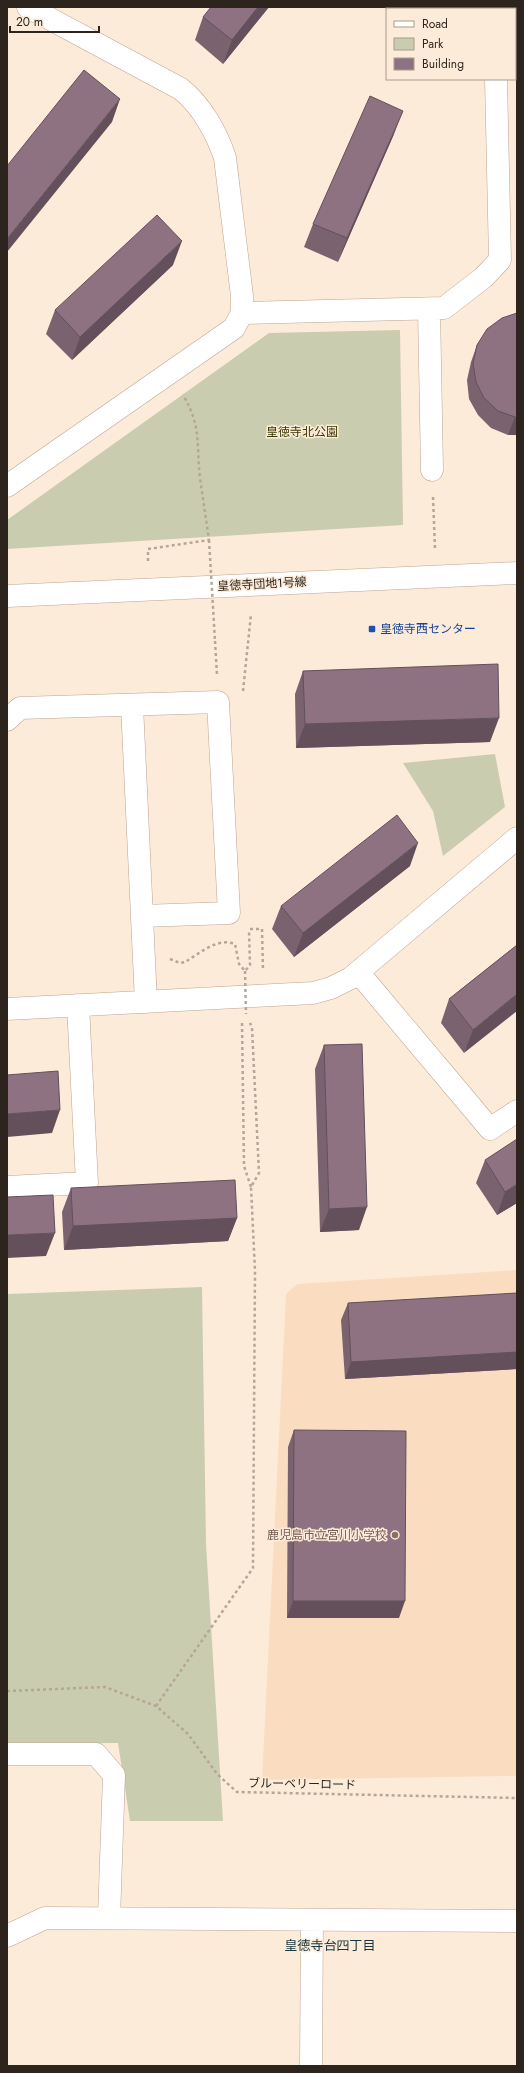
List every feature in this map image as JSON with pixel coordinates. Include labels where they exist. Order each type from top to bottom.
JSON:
[{"type":"street","points":[[7,486],[234,328],[242,313],[242,296],[225,158],[219,141],[192,99],[181,89],[28,7]]},
{"type":"street","points":[[242,313],[444,308],[484,277],[500,260],[496,80]]},
{"type":"street","points":[[428,309],[432,470]]},
{"type":"street","name":"皇徳寺団地1号線","points":[[7,596],[517,573]]},
{"type":"street","points":[[7,720],[20,708],[218,702],[229,913],[142,916]]},
{"type":"street","points":[[132,705],[146,1002]]},
{"type":"street","points":[[7,1009],[313,993],[331,988],[351,978],[517,838]]},
{"type":"street","points":[[358,972],[490,1129],[517,1111]]},
{"type":"street","points":[[7,1187],[87,1183],[78,1005]]},
{"type":"street","points":[[7,1754],[96,1754],[114,1775],[109,1918]]},
{"type":"street","points":[[7,1936],[45,1918],[517,1922]]},
{"type":"street","points":[[312,1920],[312,2066]]},
{"type":"path","points":[[182,392],[193,412],[198,437],[200,477],[209,540],[218,702]]},
{"type":"path","points":[[432,470],[435,549]]},
{"type":"path","points":[[148,561],[148,549],[209,540]]},
{"type":"path","points":[[243,692],[251,614]]},
{"type":"path","points":[[250,965],[249,929],[262,929],[263,974]]},
{"type":"path","points":[[235,944],[239,964],[245,971],[246,1014]]},
{"type":"path","points":[[156,1706],[253,1568],[255,1271],[251,1187],[244,1166],[240,1026]]},
{"type":"path","points":[[251,1187],[259,1173],[252,1028]]},
{"type":"path","name":"ブルーベリーロード","points":[[7,1691],[105,1687],[156,1706],[188,1734],[217,1774],[237,1792],[517,1798]]},
{"type":"shaded area","name":"鹿児島市立宮川小学校","points":[[517,1270],[517,1776],[262,1780],[286,1294],[297,1284]]},
{"type":"green space","name":"皇徳寺北公園","points":[[400,330],[403,525],[7,549],[7,520],[269,333]]},
{"type":"green space","points":[[495,754],[505,807],[443,856],[433,811],[403,763]]},
{"type":"green space","points":[[202,1287],[206,1544],[223,1821],[130,1821],[118,1743],[7,1744],[7,1294]]},
{"type":"building","points":[[211,7],[258,7],[232,40],[203,17]]},
{"type":"building","points":[[84,70],[120,99],[7,239],[7,166]]},
{"type":"building","points":[[370,96],[403,111],[347,238],[313,224]]},
{"type":"building","points":[[157,215],[182,241],[80,337],[55,310]]},
{"type":"building","points":[[517,313],[517,418],[498,411],[484,398],[476,382],[473,363],[477,345],[487,329],[502,318]]},
{"type":"building","points":[[498,664],[499,718],[305,724],[303,671]]},
{"type":"building","points":[[397,815],[418,843],[303,933],[281,906]]},
{"type":"building","points":[[517,945],[517,994],[473,1030],[449,999]]},
{"type":"building","points":[[362,1044],[367,1207],[329,1209],[324,1045]]},
{"type":"building","points":[[58,1071],[60,1110],[7,1114],[7,1075]]},
{"type":"building","points":[[517,1139],[517,1184],[505,1192],[485,1160]]},
{"type":"building","points":[[235,1180],[237,1218],[73,1226],[71,1188]]},
{"type":"building","points":[[53,1195],[55,1233],[7,1235],[7,1197]]},
{"type":"building","points":[[517,1293],[517,1352],[351,1362],[348,1303]]},
{"type":"building","points":[[294,1430],[406,1431],[405,1601],[293,1601]]},
{"type":"place","name":"皇徳寺西センター","points":[[372,629]]},
{"type":"place","name":"鹿児島市立宮川小学校","points":[[395,1535]]},
{"type":"district","name":"皇徳寺台四丁目","points":[[330,1945]]}]
